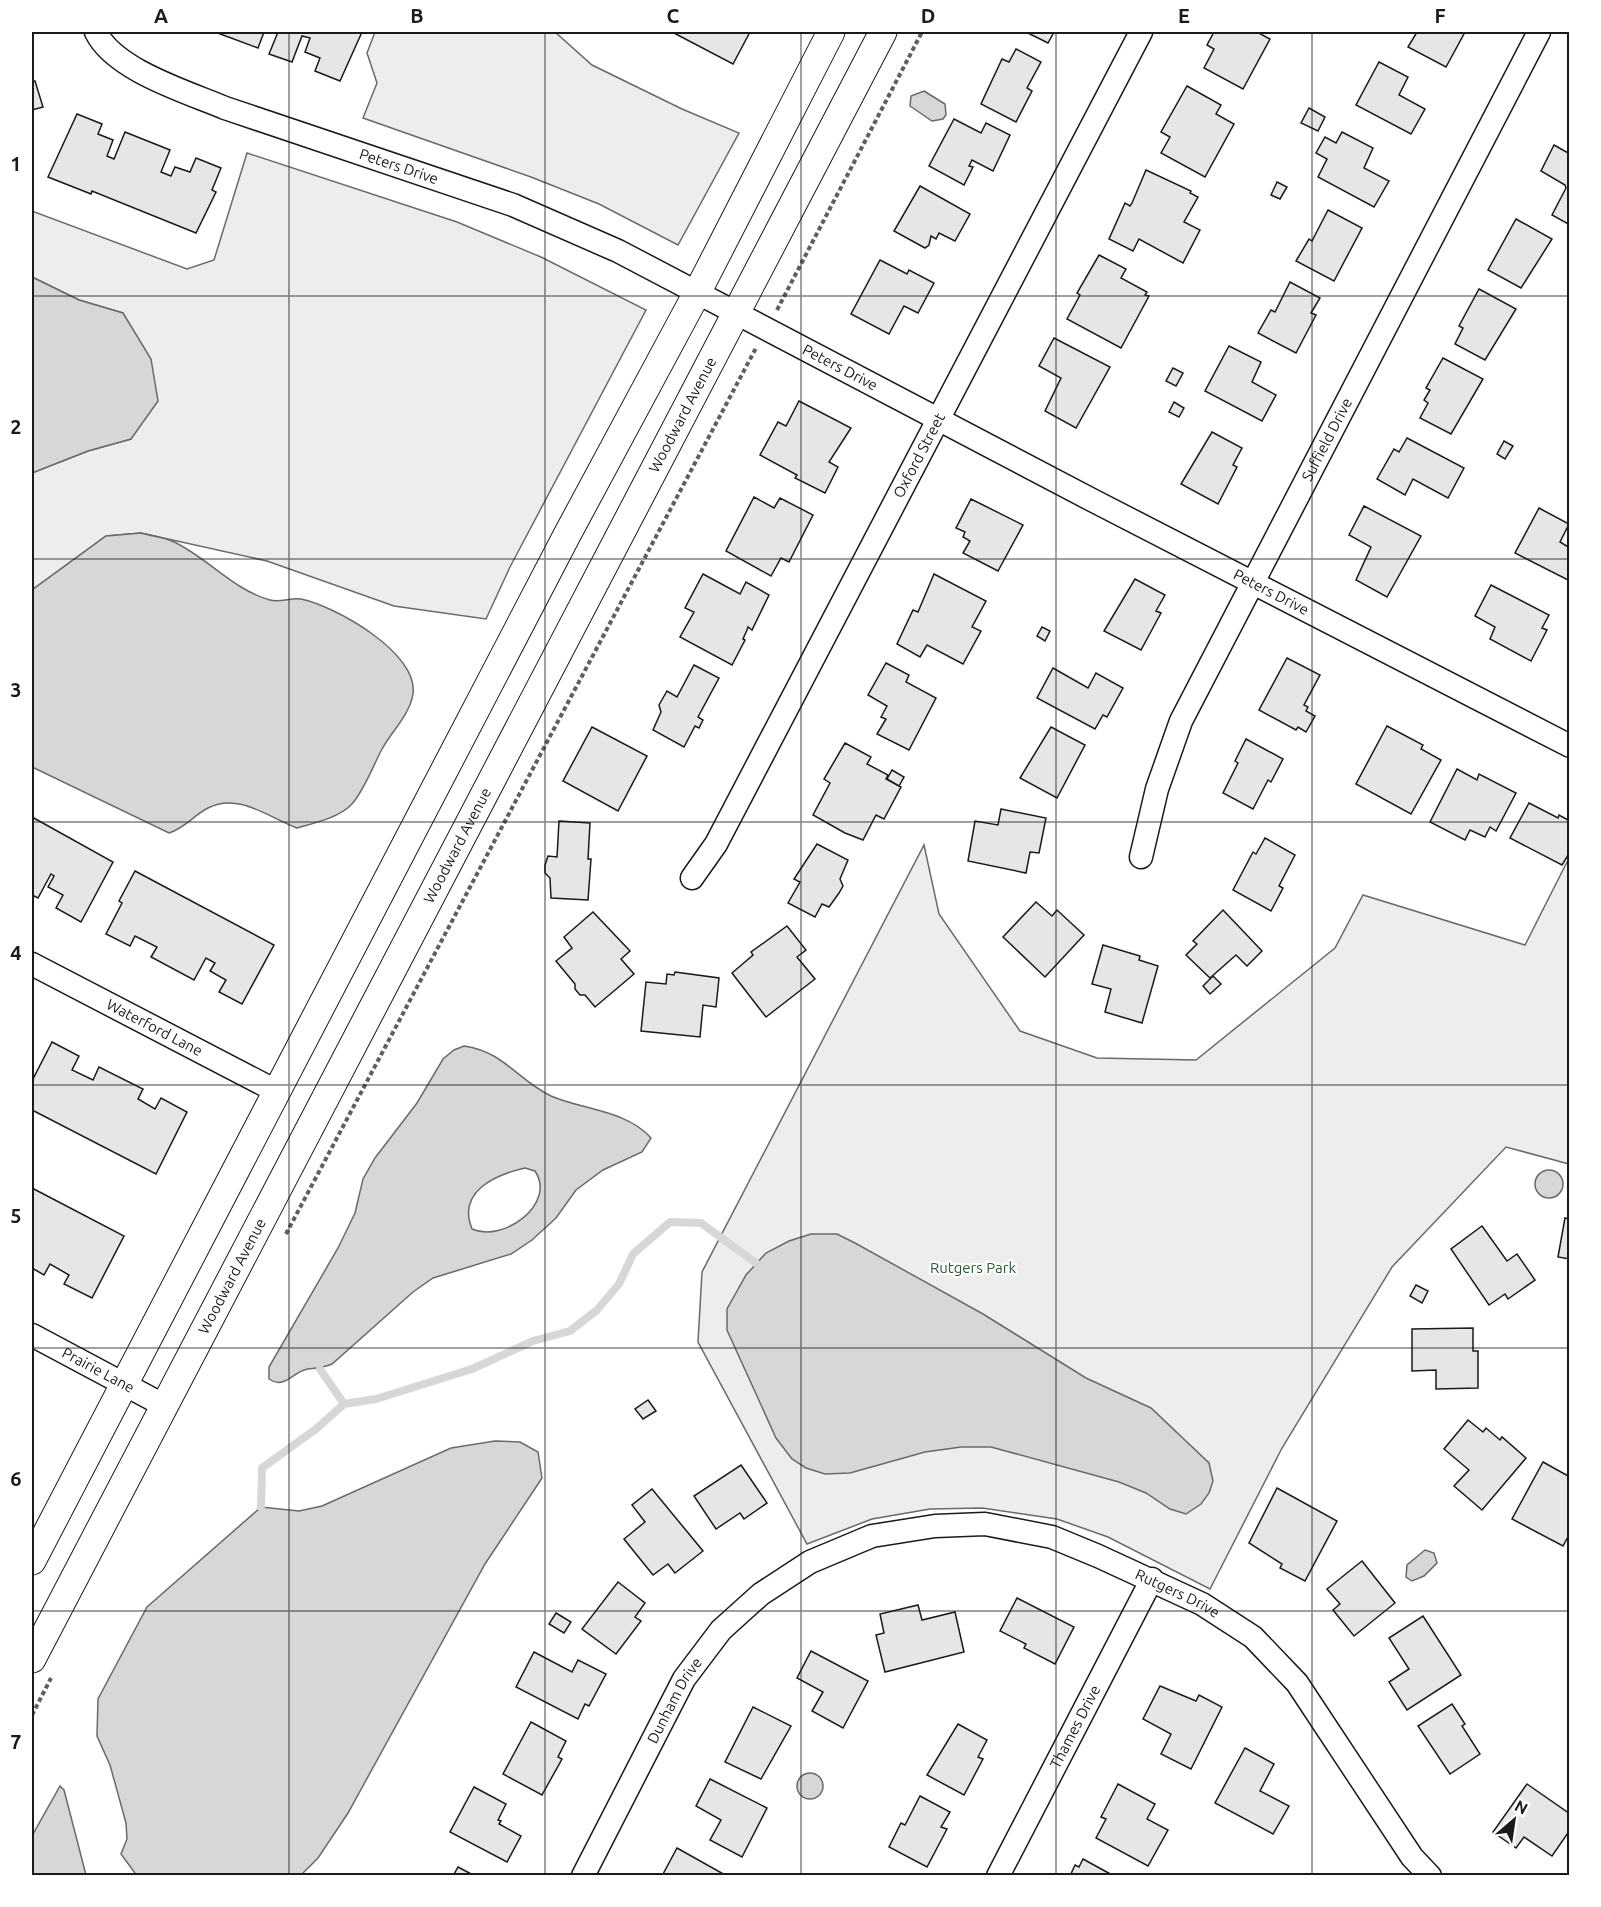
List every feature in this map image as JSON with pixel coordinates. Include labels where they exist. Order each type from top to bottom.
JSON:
[{"type":"street","name":"Peters Drive","points":[[96,32],[102,44],[122,61],[183,91],[225,108],[436,178],[542,217],[618,251],[938,420],[1567,739]]},
{"type":"street","points":[[32,1562],[556,554],[697,292],[831,32]]},
{"type":"street","name":"Woodward Avenue","points":[[42,1666],[165,1406],[884,32]]},
{"type":"street","name":"Oxford Street","points":[[693,878],[716,844],[1141,32]]},
{"type":"street","name":"Suffield Drive","points":[[1141,857],[1157,789],[1181,721],[1539,32]]},
{"type":"street","name":"Waterford Lane","points":[[32,964],[278,1092]]},
{"type":"street","name":"Prairie Lane","points":[[32,1335],[165,1406]]},
{"type":"street","name":"Rutgers Drive","points":[[810,1562],[872,1536],[935,1526],[985,1524],[1052,1537],[1152,1579],[1202,1604],[1253,1637],[1297,1683],[1412,1857],[1430,1875]]},
{"type":"street","name":"Dunham Drive","points":[[583,1875],[684,1679],[720,1630],[760,1594],[810,1562]]},
{"type":"street","name":"Thames Drive","points":[[998,1875],[1152,1579]]},
{"type":"path","points":[[780,303],[922,32]]},
{"type":"path","points":[[280,1244],[750,359]]},
{"type":"path","points":[[32,1715],[42,1666]]},
{"type":"shaded area","points":[[375,32],[555,32],[592,65],[682,109],[739,133],[678,245],[599,204],[531,177],[363,118],[377,83],[367,53]]},
{"type":"shaded area","points":[[924,91],[945,104],[946,115],[943,119],[932,121],[910,106],[911,96]]},
{"type":"shaded area","points":[[247,153],[457,222],[541,257],[646,310],[510,567],[486,619],[394,606],[267,561],[141,533],[106,536],[32,590],[32,473],[88,451],[131,439],[123,313],[79,300],[32,277],[32,211],[187,269],[214,260]]},
{"type":"shaded area","points":[[32,277],[79,300],[123,313],[151,359],[158,401],[131,439],[88,451],[32,473]]},
{"type":"shaded area","points":[[141,533],[184,547],[244,589],[257,595],[274,601],[301,599],[334,611],[372,634],[403,663],[411,678],[413,694],[411,701],[405,715],[382,749],[360,793],[346,810],[297,828],[254,808],[231,803],[220,804],[208,808],[169,833],[32,767],[32,590],[106,536]]},
{"type":"shaded area","name":"Rutgers Park","points":[[924,845],[939,914],[1020,1031],[1097,1058],[1196,1060],[1335,948],[1363,895],[1525,945],[1569,858],[1569,1164],[1506,1147],[1392,1267],[1282,1448],[1210,1589],[1108,1537],[1057,1519],[982,1508],[930,1509],[872,1519],[807,1544],[698,1342],[702,1272]]},
{"type":"shaded area","points":[[464,1046],[490,1054],[539,1090],[563,1101],[617,1116],[641,1129],[651,1138],[642,1152],[603,1170],[576,1190],[556,1218],[532,1240],[511,1254],[433,1278],[413,1292],[332,1364],[303,1370],[280,1382],[269,1379],[269,1367],[338,1248],[355,1213],[363,1179],[375,1158],[417,1103],[443,1059],[454,1050]],"holes":[[[525,1168],[535,1171],[540,1184],[539,1196],[533,1208],[523,1218],[511,1226],[498,1230],[485,1232],[472,1229],[469,1216],[470,1205],[474,1195],[481,1187],[513,1171]]]},
{"type":"shaded area","points":[[1549,1170],[1559,1174],[1563,1184],[1559,1194],[1549,1198],[1539,1194],[1535,1184],[1539,1174]]},
{"type":"shaded area","points":[[811,1234],[837,1234],[855,1243],[983,1314],[1086,1378],[1151,1408],[1209,1463],[1213,1481],[1209,1493],[1201,1504],[1186,1514],[1170,1509],[1146,1493],[1119,1482],[991,1447],[961,1447],[925,1452],[850,1473],[825,1474],[806,1468],[792,1459],[776,1438],[727,1330],[727,1309],[746,1275],[766,1253],[789,1241]]},
{"type":"shaded area","points":[[495,1441],[520,1442],[538,1452],[542,1478],[485,1564],[348,1813],[318,1858],[301,1875],[137,1876],[121,1854],[127,1839],[126,1823],[110,1765],[97,1736],[98,1699],[147,1607],[261,1507],[299,1511],[322,1506],[451,1448]]},
{"type":"shaded area","points":[[1425,1550],[1434,1553],[1437,1563],[1424,1576],[1412,1581],[1406,1577],[1407,1565]]},
{"type":"shaded area","points":[[810,1773],[819,1777],[823,1786],[819,1795],[810,1799],[801,1795],[797,1786],[801,1777]]},
{"type":"shaded area","points":[[60,1786],[64,1790],[86,1875],[32,1875],[32,1836]]},
{"type":"building","points":[[215,32],[264,32],[258,48]]},
{"type":"building","points":[[278,32],[362,32],[340,81],[315,71],[320,58],[305,52],[310,38],[302,36],[292,62],[269,54]]},
{"type":"building","points":[[672,32],[750,32],[733,64]]},
{"type":"building","points":[[1026,32],[1054,32],[1048,43]]},
{"type":"building","points":[[1214,32],[1257,32],[1270,39],[1243,89],[1204,68],[1214,49],[1207,45]]},
{"type":"building","points":[[1417,32],[1465,32],[1446,67],[1408,47]]},
{"type":"building","points":[[1016,49],[1041,62],[1027,88],[1032,91],[1016,122],[981,104],[1002,59],[1009,62]]},
{"type":"building","points":[[1379,62],[1408,77],[1399,95],[1425,109],[1411,134],[1356,105]]},
{"type":"building","points":[[35,81],[43,107],[32,110],[32,82]]},
{"type":"building","points":[[1187,86],[1221,105],[1216,114],[1234,124],[1205,177],[1161,153],[1170,137],[1161,132]]},
{"type":"building","points":[[1309,108],[1325,117],[1318,131],[1301,123]]},
{"type":"building","points":[[77,114],[102,124],[98,134],[113,140],[107,156],[114,159],[125,132],[170,150],[161,172],[171,176],[175,167],[190,172],[196,158],[221,168],[212,190],[216,192],[196,233],[92,191],[91,194],[48,177]]},
{"type":"building","points":[[954,119],[981,133],[986,123],[1010,135],[993,171],[972,160],[969,166],[973,167],[964,185],[929,166]]},
{"type":"building","points":[[1342,132],[1373,148],[1364,168],[1389,181],[1374,207],[1318,177],[1327,159],[1316,153],[1325,137],[1336,143]]},
{"type":"building","points":[[1554,145],[1570,154],[1570,225],[1552,215],[1566,188],[1565,185],[1541,171]]},
{"type":"building","points":[[1146,170],[1191,191],[1190,193],[1198,197],[1184,222],[1200,230],[1183,263],[1139,239],[1133,251],[1109,239],[1125,203],[1130,206],[1132,203]]},
{"type":"building","points":[[1277,182],[1287,187],[1280,199],[1271,195]]},
{"type":"building","points":[[920,186],[970,214],[955,241],[939,233],[936,239],[931,236],[929,245],[925,248],[894,231]]},
{"type":"building","points":[[1328,210],[1362,228],[1334,281],[1296,261],[1309,239],[1312,241]]},
{"type":"building","points":[[1516,219],[1552,239],[1521,288],[1488,270]]},
{"type":"building","points":[[1099,255],[1126,269],[1121,278],[1147,292],[1145,295],[1149,296],[1121,348],[1067,319],[1080,295],[1077,293]]},
{"type":"building","points":[[880,260],[907,274],[909,270],[934,283],[918,313],[904,306],[889,334],[851,314]]},
{"type":"building","points":[[1290,282],[1320,298],[1311,313],[1316,315],[1296,353],[1258,333],[1271,310],[1275,312]]},
{"type":"building","points":[[1479,289],[1516,309],[1485,360],[1455,344],[1463,328],[1459,326]]},
{"type":"building","points":[[1054,338],[1110,367],[1076,428],[1045,411],[1061,378],[1039,366]]},
{"type":"building","points":[[1229,346],[1261,362],[1252,382],[1276,395],[1262,421],[1205,391]]},
{"type":"building","points":[[1443,358],[1483,379],[1451,434],[1420,418],[1428,403],[1424,400],[1430,390],[1426,388]]},
{"type":"building","points":[[1173,368],[1183,373],[1176,386],[1166,381]]},
{"type":"building","points":[[799,401],[851,428],[829,462],[838,467],[825,493],[795,478],[797,475],[760,455],[778,422],[786,426]]},
{"type":"building","points":[[1174,402],[1184,408],[1179,417],[1169,412]]},
{"type":"building","points":[[1212,432],[1242,448],[1233,465],[1237,467],[1218,504],[1181,484]]},
{"type":"building","points":[[1407,438],[1464,468],[1448,498],[1413,479],[1405,495],[1377,479],[1394,449],[1399,452]]},
{"type":"building","points":[[1504,441],[1513,446],[1505,459],[1497,454]]},
{"type":"building","points":[[754,497],[774,508],[780,498],[813,515],[789,562],[781,558],[771,576],[726,551]]},
{"type":"building","points":[[971,499],[1023,525],[998,571],[963,553],[970,541],[963,537],[965,532],[956,528]]},
{"type":"building","points":[[1364,506],[1421,536],[1387,597],[1356,580],[1371,547],[1349,535]]},
{"type":"building","points":[[1539,508],[1569,524],[1560,542],[1570,548],[1570,581],[1515,553]]},
{"type":"building","points":[[703,574],[740,594],[746,582],[769,595],[752,630],[748,627],[743,639],[745,640],[732,665],[680,637],[694,612],[685,608]]},
{"type":"building","points":[[934,574],[986,601],[972,627],[981,631],[963,664],[927,645],[920,657],[897,644],[913,610],[918,612]]},
{"type":"building","points":[[1135,579],[1165,595],[1156,611],[1161,613],[1141,650],[1104,631]]},
{"type":"building","points":[[1491,585],[1549,615],[1542,628],[1547,630],[1531,661],[1490,639],[1495,627],[1475,616]]},
{"type":"building","points":[[1042,627],[1050,631],[1045,641],[1037,636]]},
{"type":"building","points":[[1287,658],[1320,675],[1304,705],[1308,707],[1306,711],[1315,716],[1306,732],[1298,727],[1296,730],[1259,710]]},
{"type":"building","points":[[886,663],[909,675],[906,682],[936,698],[909,750],[877,734],[886,719],[881,717],[887,706],[868,695]]},
{"type":"building","points":[[694,665],[719,678],[698,717],[703,720],[699,728],[695,726],[684,747],[653,730],[661,712],[659,705],[667,691],[677,697]]},
{"type":"building","points":[[1053,668],[1088,688],[1096,673],[1123,688],[1107,717],[1103,715],[1095,729],[1037,698]]},
{"type":"building","points":[[1387,726],[1423,745],[1421,749],[1441,760],[1411,814],[1356,784]]},
{"type":"building","points":[[592,727],[647,756],[618,811],[563,781]]},
{"type":"building","points":[[1051,727],[1085,745],[1057,798],[1020,778]]},
{"type":"building","points":[[1246,739],[1283,759],[1271,782],[1268,780],[1253,809],[1223,793],[1238,763],[1235,761]]},
{"type":"building","points":[[845,743],[871,757],[867,764],[888,775],[886,779],[901,787],[884,819],[876,815],[863,840],[813,815],[830,783],[824,779]]},
{"type":"building","points":[[1457,769],[1477,780],[1479,774],[1516,793],[1496,831],[1490,827],[1485,837],[1470,830],[1465,840],[1430,822]]},
{"type":"building","points":[[892,770],[904,777],[899,786],[887,779]]},
{"type":"building","points":[[1529,803],[1558,818],[1559,815],[1570,821],[1570,852],[1562,865],[1510,838]]},
{"type":"building","points":[[1001,809],[1046,818],[1039,853],[1030,852],[1026,873],[968,861],[975,821],[998,825]]},
{"type":"building","points":[[32,817],[113,862],[81,922],[56,908],[63,895],[48,887],[54,876],[51,874],[38,898],[32,895]]},
{"type":"building","points":[[559,821],[590,823],[588,859],[591,859],[588,900],[551,898],[550,878],[545,873],[545,865],[548,856],[557,857]]},
{"type":"building","points":[[1265,838],[1295,855],[1279,886],[1283,888],[1271,911],[1233,890],[1253,852],[1256,854]]},
{"type":"building","points":[[817,844],[848,860],[840,879],[843,886],[839,893],[829,907],[822,904],[815,917],[788,903],[800,882],[794,879]]},
{"type":"building","points":[[135,871],[274,945],[242,1004],[219,992],[226,980],[210,971],[215,963],[206,958],[194,980],[151,957],[157,947],[135,936],[130,946],[106,934],[122,903],[119,901]]},
{"type":"building","points":[[1036,902],[1052,916],[1057,910],[1084,935],[1045,977],[1003,937]]},
{"type":"building","points":[[1223,910],[1262,951],[1247,966],[1236,955],[1210,978],[1186,955],[1197,944],[1193,941]]},
{"type":"building","points":[[593,912],[630,951],[621,959],[634,974],[595,1007],[585,995],[580,995],[575,989],[575,984],[556,961],[572,948],[564,937]]},
{"type":"building","points":[[787,926],[806,950],[797,957],[815,979],[766,1017],[732,973],[753,955],[751,952]]},
{"type":"building","points":[[1103,945],[1140,956],[1139,960],[1158,966],[1142,1023],[1105,1012],[1111,989],[1092,984]]},
{"type":"building","points":[[675,972],[719,978],[716,1007],[703,1005],[700,1037],[641,1031],[646,982],[666,984],[667,974],[674,975]]},
{"type":"building","points":[[1213,976],[1221,984],[1210,994],[1203,986]]},
{"type":"building","points":[[52,1042],[79,1056],[72,1070],[93,1080],[99,1067],[143,1089],[138,1099],[155,1109],[161,1098],[187,1112],[156,1174],[32,1110],[32,1081]]},
{"type":"building","points":[[32,1188],[124,1236],[92,1298],[64,1284],[69,1275],[50,1264],[44,1275],[32,1268]]},
{"type":"building","points":[[1565,1218],[1570,1219],[1570,1259],[1558,1257]]},
{"type":"building","points":[[1482,1226],[1507,1261],[1517,1254],[1535,1280],[1508,1299],[1505,1294],[1489,1305],[1451,1249]]},
{"type":"building","points":[[1416,1285],[1428,1291],[1422,1303],[1410,1296]]},
{"type":"building","points":[[1473,1328],[1473,1351],[1478,1351],[1478,1388],[1436,1389],[1436,1370],[1412,1371],[1412,1329]]},
{"type":"building","points":[[648,1400],[656,1411],[643,1419],[635,1409]]},
{"type":"building","points":[[1468,1420],[1483,1432],[1486,1428],[1500,1440],[1502,1437],[1526,1458],[1482,1510],[1454,1486],[1469,1470],[1444,1449]]},
{"type":"building","points":[[1543,1462],[1570,1477],[1570,1533],[1563,1546],[1512,1519]]},
{"type":"building","points":[[741,1465],[767,1503],[744,1519],[740,1513],[716,1529],[694,1496]]},
{"type":"building","points":[[1277,1488],[1337,1521],[1305,1581],[1280,1568],[1282,1564],[1249,1543]]},
{"type":"building","points":[[652,1489],[703,1551],[675,1573],[668,1564],[653,1575],[624,1539],[645,1522],[632,1505]]},
{"type":"building","points":[[1362,1561],[1395,1603],[1354,1636],[1333,1610],[1340,1604],[1327,1589]]},
{"type":"building","points":[[618,1582],[645,1603],[635,1617],[641,1621],[616,1654],[582,1629]]},
{"type":"building","points":[[1017,1598],[1074,1627],[1055,1664],[1024,1648],[1026,1644],[1000,1631]]},
{"type":"building","points":[[918,1605],[922,1620],[955,1612],[964,1652],[885,1672],[876,1635],[884,1633],[880,1614]]},
{"type":"building","points":[[556,1613],[571,1622],[564,1633],[549,1624]]},
{"type":"building","points":[[1423,1616],[1461,1675],[1407,1710],[1389,1682],[1409,1669],[1389,1638]]},
{"type":"building","points":[[811,1651],[868,1681],[843,1728],[812,1711],[823,1692],[797,1678]]},
{"type":"building","points":[[534,1652],[572,1672],[578,1660],[606,1674],[589,1706],[585,1704],[578,1719],[516,1687]]},
{"type":"building","points":[[1160,1686],[1196,1701],[1199,1695],[1222,1707],[1191,1769],[1161,1754],[1171,1734],[1143,1719]]},
{"type":"building","points":[[1452,1704],[1465,1724],[1462,1726],[1480,1754],[1450,1774],[1418,1726]]},
{"type":"building","points":[[753,1707],[791,1726],[761,1779],[725,1762]]},
{"type":"building","points":[[531,1722],[566,1741],[558,1757],[562,1759],[542,1795],[503,1774]]},
{"type":"building","points":[[958,1724],[987,1740],[978,1757],[983,1759],[964,1795],[927,1775]]},
{"type":"building","points":[[1245,1748],[1274,1764],[1260,1791],[1289,1806],[1273,1834],[1215,1803]]},
{"type":"building","points":[[710,1779],[767,1808],[742,1857],[710,1840],[721,1820],[696,1806]]},
{"type":"building","points":[[1118,1784],[1155,1804],[1147,1819],[1168,1830],[1148,1866],[1096,1838],[1106,1819],[1101,1817]]},
{"type":"building","points":[[1527,1784],[1570,1814],[1570,1830],[1552,1856],[1524,1837],[1516,1848],[1493,1832]]},
{"type":"building","points":[[474,1787],[506,1804],[498,1820],[501,1821],[499,1824],[521,1836],[507,1862],[450,1832]]},
{"type":"building","points":[[920,1796],[950,1812],[941,1827],[947,1829],[927,1867],[889,1847],[901,1823],[905,1825]]},
{"type":"building","points":[[677,1848],[727,1876],[662,1876]]},
{"type":"building","points":[[1083,1859],[1114,1876],[1070,1876],[1075,1865],[1079,1867]]},
{"type":"building","points":[[458,1867],[475,1876],[453,1876]]},
{"type":"waterway","points":[[261,1507],[262,1468],[316,1429],[344,1404],[376,1399],[472,1369],[533,1341],[570,1331],[597,1310],[619,1284],[633,1254],[670,1222],[701,1223],[756,1263]]},
{"type":"waterway","points":[[320,1369],[344,1404]]}]
